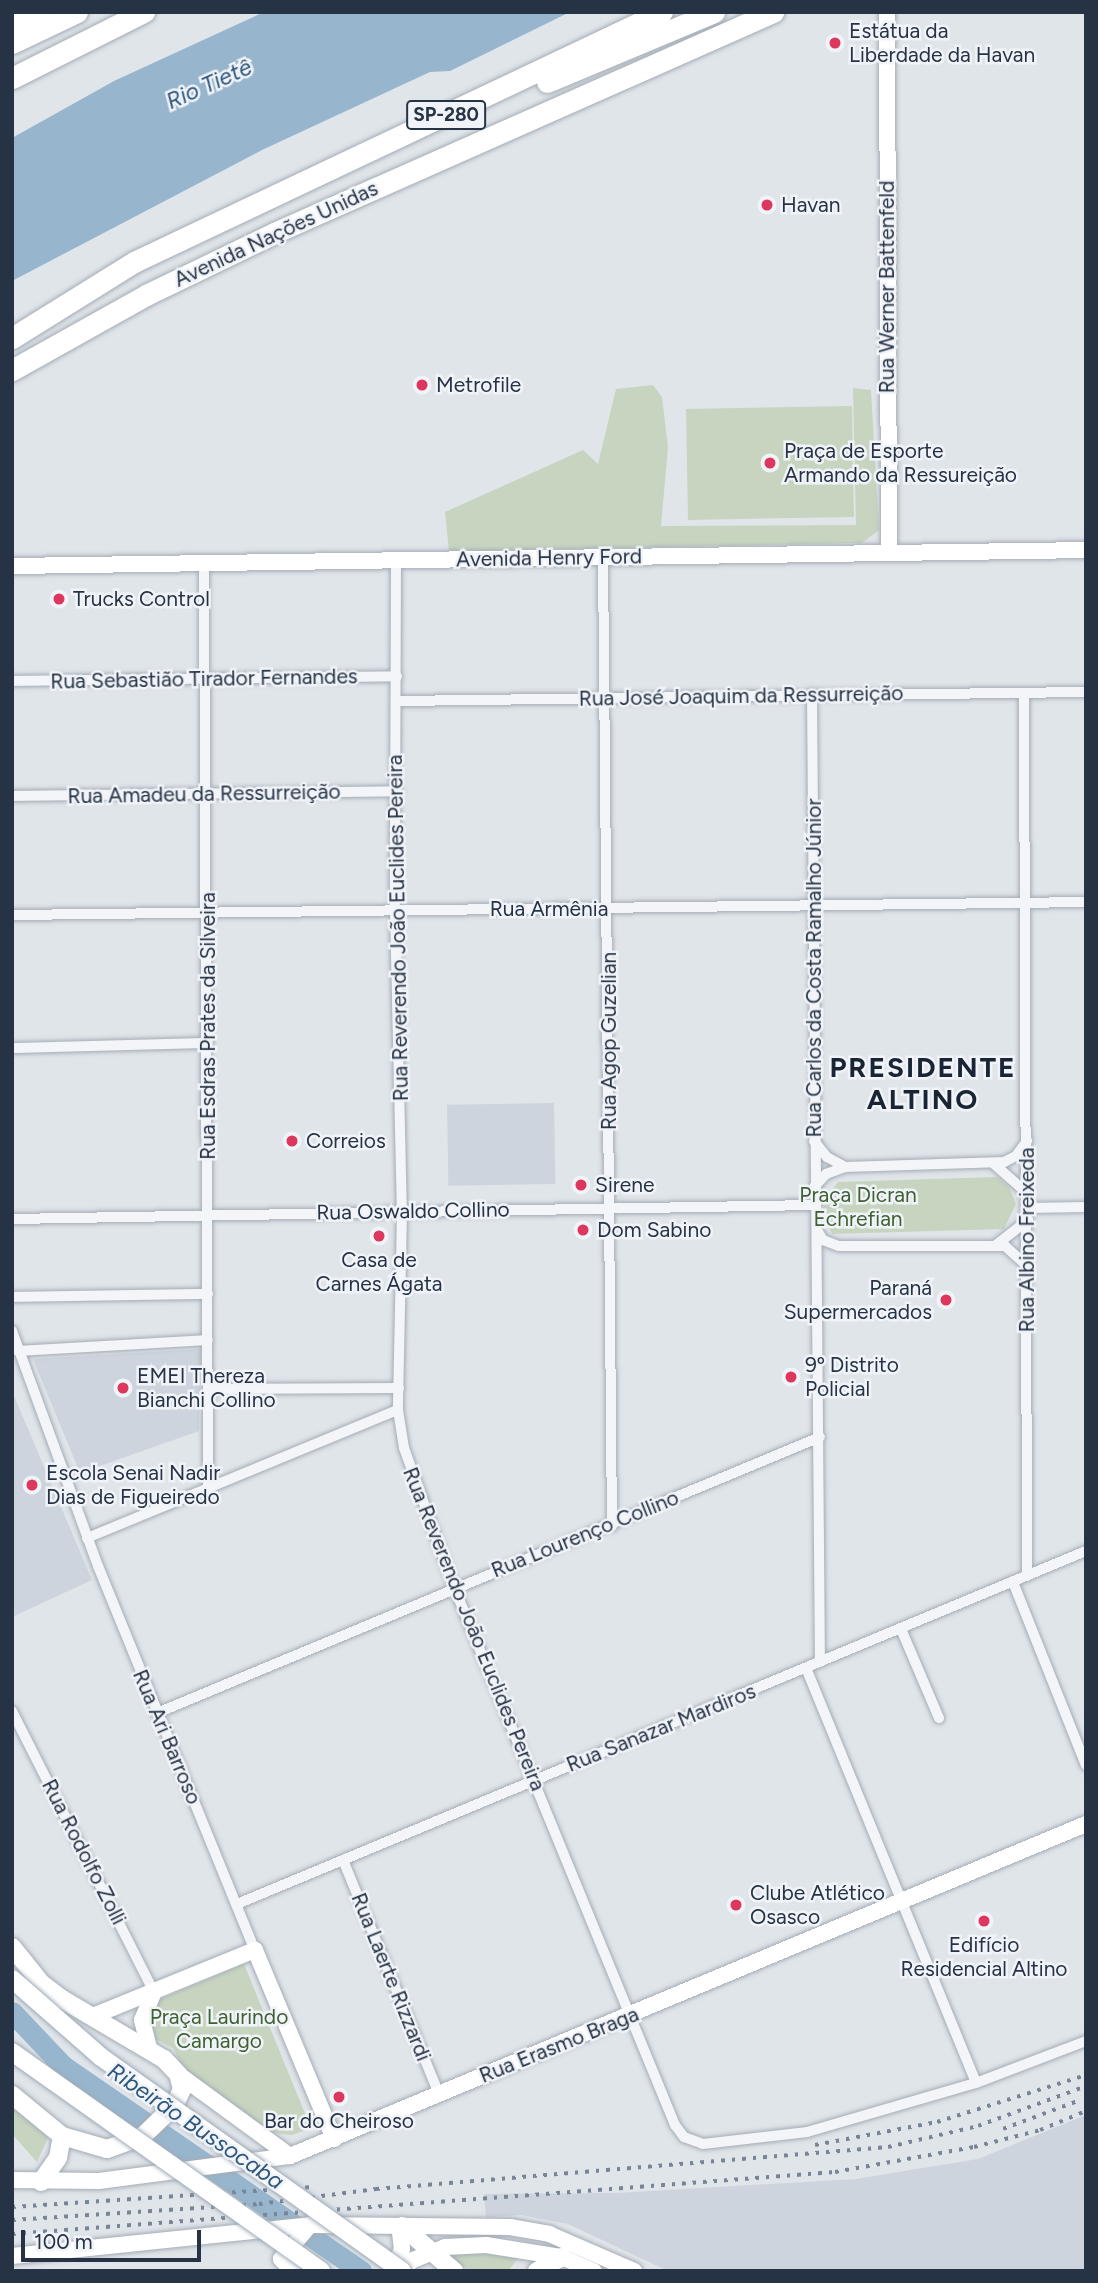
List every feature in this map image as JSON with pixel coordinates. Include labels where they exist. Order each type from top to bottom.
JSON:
[{"type":"highway","points":[[12,26],[39,12]]},
{"type":"highway","points":[[12,43],[77,12]]},
{"type":"highway","points":[[12,78],[144,12]]},
{"type":"highway","name":"SP-280","points":[[12,338],[134,262],[228,215],[491,95],[662,12]]},
{"type":"highway","points":[[491,95],[537,86],[714,12]]},
{"type":"highway","name":"Avenida Nações Unidas","points":[[12,370],[146,295],[546,111],[773,12]]},
{"type":"main road","points":[[12,1947],[43,1984],[149,2048],[178,2074],[181,2096],[150,2131],[107,2149],[62,2136],[12,2095]]},
{"type":"main road","points":[[12,1979],[101,2057],[401,2271]]},
{"type":"main road","points":[[12,2052],[321,2271]]},
{"type":"main road","points":[[41,2182],[58,2158],[62,2136]]},
{"type":"main road","points":[[400,2226],[454,2271]]},
{"type":"main road","points":[[537,2271],[562,2257]]},
{"type":"street","name":"Rua Werner Battenfeld","points":[[883,16],[889,552]]},
{"type":"street","name":"Avenida Henry Ford","points":[[12,566],[1086,550]]},
{"type":"street","name":"Rua Agop Guzelian","points":[[603,557],[612,1525]]},
{"type":"street","name":"Rua Reverendo João Euclides Pereira","points":[[396,560],[396,909],[402,1212],[398,1410],[411,1472],[454,1587],[628,2017],[675,2125],[684,2137],[704,2144],[807,2132],[976,2083]]},
{"type":"street","name":"Rua Esdras Prates da Silveira","points":[[204,563],[208,680],[208,1488]]},
{"type":"street","name":"Rua Sebastião Tirador Fernandes","points":[[12,681],[397,676]]},
{"type":"street","name":"Rua José Joaquim da Ressurreição","points":[[397,701],[1024,695],[1086,692]]},
{"type":"street","name":"Rua Carlos da Costa Ramalho Júnior","points":[[812,695],[816,905],[814,1187],[820,1437],[820,1662]]},
{"type":"street","name":"Rua Albino Freixeda","points":[[1024,695],[1023,903],[1028,1194],[1027,1576]]},
{"type":"street","name":"Rua Amadeu da Ressurreição","points":[[12,796],[397,791]]},
{"type":"street","name":"Rua Armênia","points":[[12,915],[1086,902]]},
{"type":"street","points":[[12,1048],[208,1043]]},
{"type":"street","points":[[814,1141],[827,1157],[845,1167]]},
{"type":"street","points":[[814,1187],[826,1174],[845,1167],[995,1164],[1016,1156],[1027,1142]]},
{"type":"street","points":[[995,1164],[1028,1194]]},
{"type":"street","name":"Rua Oswaldo Collino","points":[[12,1219],[610,1206],[815,1205]]},
{"type":"street","points":[[996,1245],[1028,1214],[1086,1207]]},
{"type":"street","points":[[816,1224],[823,1240],[839,1246],[996,1245],[1014,1250],[1026,1265]]},
{"type":"street","points":[[816,1260],[839,1246]]},
{"type":"street","points":[[12,1297],[208,1294]]},
{"type":"street","name":"Rua Ari Barroso","points":[[12,1331],[87,1538],[334,2139]]},
{"type":"street","points":[[18,1351],[208,1340]]},
{"type":"street","points":[[208,1389],[399,1388]]},
{"type":"street","points":[[87,1538],[398,1410]]},
{"type":"street","name":"Rua Lourenço Collino","points":[[157,1713],[454,1587],[612,1525],[820,1437]]},
{"type":"street","name":"Rua Sanazar Mardiros","points":[[237,1904],[1086,1551]]},
{"type":"street","points":[[1013,1582],[1086,1765]]},
{"type":"street","points":[[901,1629],[939,1718]]},
{"type":"street","points":[[806,1668],[976,2083],[1086,2040]]},
{"type":"street","name":"Rua Rodolfo Zolli","points":[[12,1711],[154,1993]]},
{"type":"street","name":"Rua Erasmo Braga","points":[[12,2180],[99,2181],[201,2170],[290,2156],[1086,1824]]},
{"type":"street","name":"Rua Laerte Rizzardi","points":[[343,1860],[439,2094]]},
{"type":"street","points":[[93,2016],[255,1950]]},
{"type":"street","points":[[149,2048],[142,2020],[154,1993]]},
{"type":"street","points":[[178,2074],[290,2156]]},
{"type":"street","points":[[393,2271],[402,2249],[400,2226]]},
{"type":"street","points":[[12,2256],[303,2228],[510,2227],[549,2234],[634,2271]]},
{"type":"street","points":[[293,2271],[281,2259],[303,2228]]},
{"type":"street","points":[[401,2271],[430,2253],[486,2245],[562,2257],[594,2271]]},
{"type":"shaded area","points":[[554,1103],[555,1184],[448,1186],[447,1105]]},
{"type":"shaded area","name":"EMEI Thereza Bianchi Collino","points":[[201,1349],[199,1431],[80,1473],[33,1359]]},
{"type":"shaded area","name":"Escola Senai Nadir Dias de Figueiredo","points":[[12,1391],[92,1580],[12,1617]]},
{"type":"shaded area","points":[[1086,2115],[1086,2271],[668,2271],[568,2224],[521,2215],[486,2217],[484,2194],[616,2193],[856,2179],[978,2159]]},
{"type":"green space","points":[[653,385],[662,397],[668,447],[661,526],[856,525],[853,388],[871,390],[879,530],[862,543],[449,551],[445,512],[583,450],[598,464],[616,389]]},
{"type":"green space","name":"Praça de Esporte Armando da Ressureição","points":[[852,406],[854,517],[688,520],[686,409]]},
{"type":"green space","name":"Praça Dicran Echrefian","points":[[997,1177],[1009,1187],[1016,1204],[1004,1229],[832,1234],[825,1219],[824,1201],[838,1182]]},
{"type":"green space","name":"Praça Laurindo Camargo","points":[[244,1964],[311,2128],[292,2135],[262,2132],[185,2071],[173,2048],[151,2037],[148,2012],[156,2001]]},
{"type":"green space","points":[[12,2106],[48,2138],[37,2162],[12,2134]]},
{"type":"green space","points":[[459,2252],[521,2255],[508,2271],[470,2271],[448,2255]]},
{"type":"water","name":"Rio Tietê","points":[[264,12],[570,12],[450,71],[430,72],[262,150],[12,281],[12,138],[114,81]]},
{"type":"waterway","name":"Ribeirão Bussocaba","points":[[12,2012],[63,2066],[361,2271]]},
{"type":"railway","points":[[815,2145],[937,2122],[1086,2075]]},
{"type":"railway","points":[[12,2220],[259,2204],[376,2189],[888,2147],[978,2126],[1086,2086]]},
{"type":"railway","points":[[1003,2129],[1078,2101]]},
{"type":"railway","points":[[12,2234],[835,2172],[974,2147],[1040,2130],[1086,2111]]},
{"type":"railway","points":[[12,2207],[313,2187]]},
{"type":"place","name":"Estátua da Liberdade da Havan","points":[[835,43]]},
{"type":"place","name":"Havan","points":[[767,205]]},
{"type":"place","name":"Metrofile","points":[[422,385]]},
{"type":"place","name":"Praça de Esporte Armando da Ressureição","points":[[770,463]]},
{"type":"place","name":"Trucks Control","points":[[59,599]]},
{"type":"place","name":"Correios","points":[[292,1141]]},
{"type":"place","name":"Sirene","points":[[581,1185]]},
{"type":"place","name":"Dom Sabino","points":[[583,1230]]},
{"type":"place","name":"Casa de Carnes Ágata","points":[[379,1236]]},
{"type":"place","name":"Paraná Supermercados","points":[[946,1300]]},
{"type":"place","name":"9º Distrito Policial","points":[[791,1377]]},
{"type":"place","name":"EMEI Thereza Bianchi Collino","points":[[123,1388]]},
{"type":"place","name":"Escola Senai Nadir Dias de Figueiredo","points":[[32,1485]]},
{"type":"place","name":"Clube Atlético Osasco","points":[[736,1905]]},
{"type":"place","name":"Edifício Residencial Altino","points":[[984,1921]]},
{"type":"place","name":"Bar do Cheiroso","points":[[339,2097]]},
{"type":"district","name":"PRESIDENTE ALTINO","points":[[923,1083]]}]
